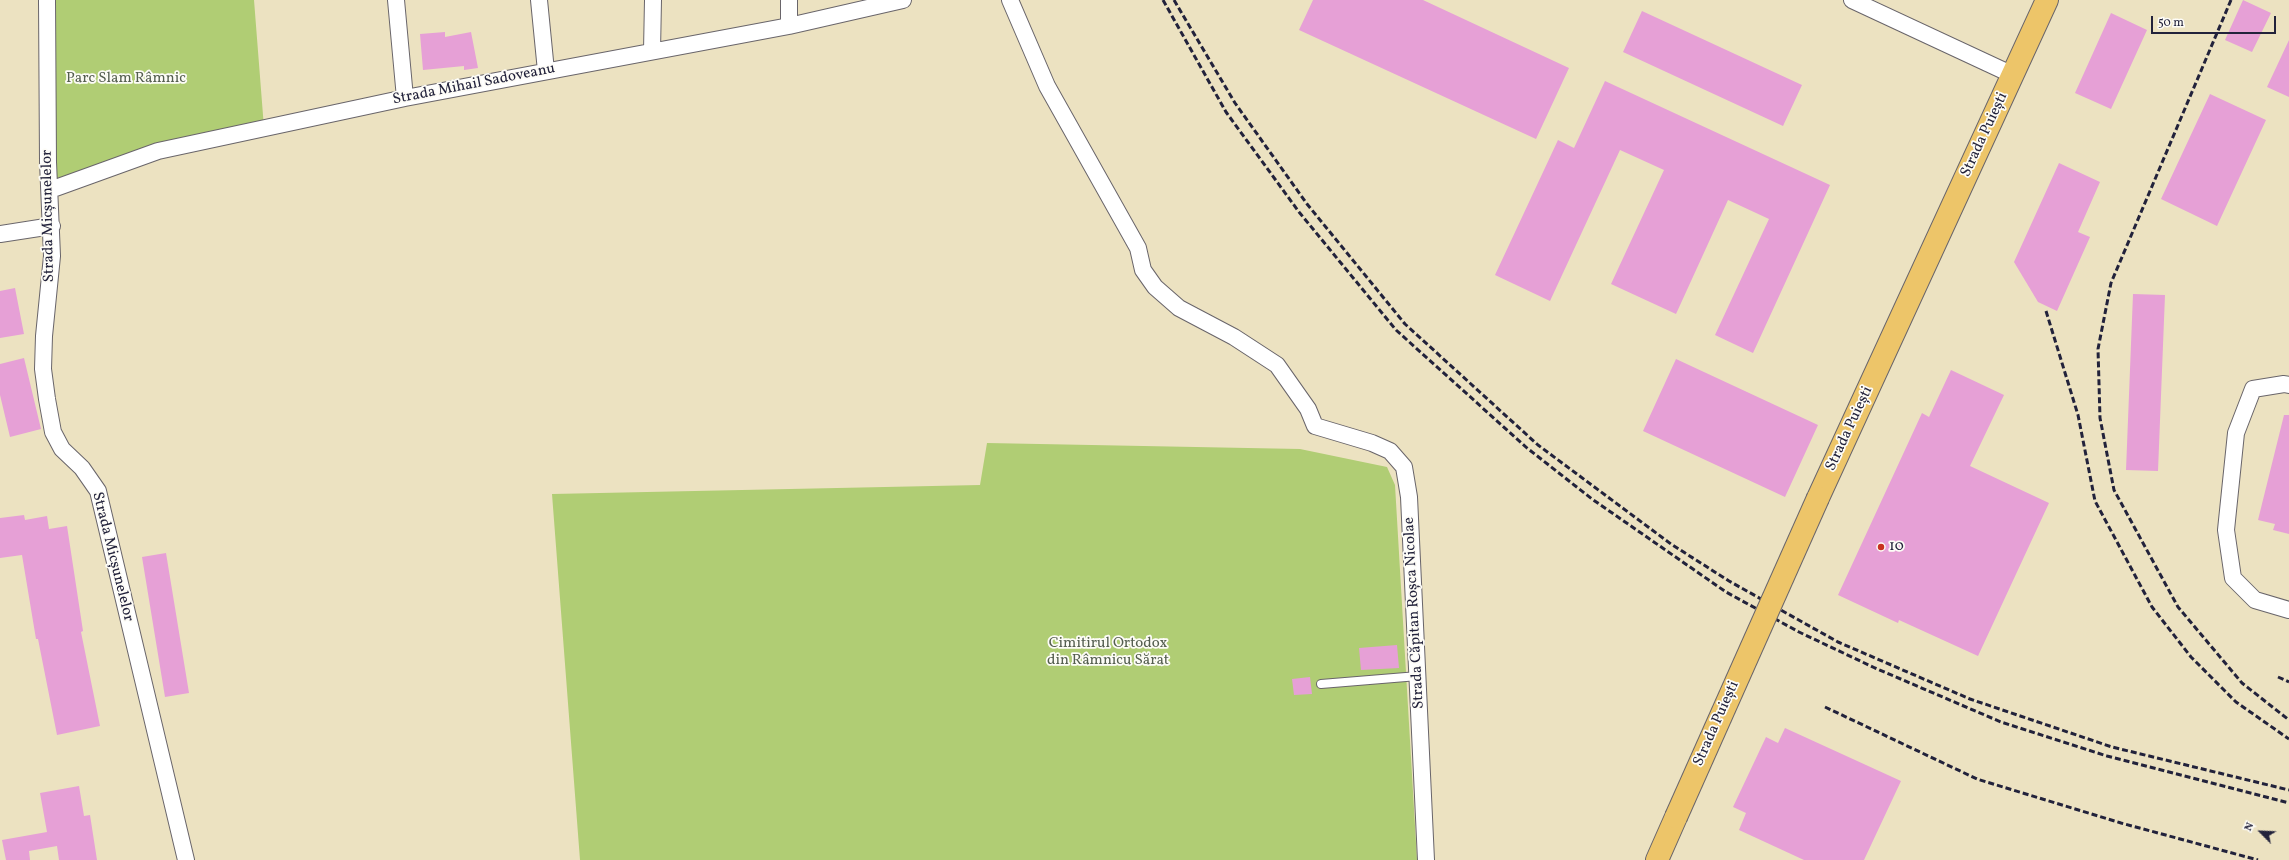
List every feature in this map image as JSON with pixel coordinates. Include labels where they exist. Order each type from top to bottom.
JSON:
[{"type":"main road","name":"Strada Puiești","points":[[1657,860],[1818,498],[2048,0]]},
{"type":"street","name":"Strada Micșunelelor","points":[[47,0],[50,190],[52,226],[50,285],[44,336],[43,368],[53,432],[62,449],[82,468],[98,491],[186,860]]},
{"type":"street","points":[[396,0],[404,98]]},
{"type":"street","points":[[539,0],[546,71]]},
{"type":"street","points":[[652,51],[653,0]]},
{"type":"street","points":[[789,0],[789,26]]},
{"type":"street","name":"Strada Mihail Sadoveanu","points":[[50,190],[158,151],[404,98],[789,26],[903,0]]},
{"type":"street","name":"Strada Căpitan Roșca Nicolae","points":[[1010,0],[1047,86],[1138,248],[1143,270],[1155,287],[1179,308],[1234,337],[1276,365],[1308,409],[1315,426],[1372,443],[1390,451],[1404,468],[1409,497],[1426,860]]},
{"type":"street","points":[[1852,0],[2013,75]]},
{"type":"street","points":[[0,234],[52,226]]},
{"type":"street","points":[[2289,385],[2284,384],[2253,389],[2236,433],[2226,530],[2233,578],[2255,600],[2289,610]]},
{"type":"lane","points":[[1321,684],[1418,676]]},
{"type":"green space","name":"Parc Slam Râmnic","points":[[47,0],[254,0],[264,128],[50,190]]},
{"type":"green space","name":"Cimitirul Ortodox din Râmnicu Sărat","points":[[987,443],[1300,449],[1387,467],[1395,485],[1417,860],[580,860],[552,494],[980,485]]},
{"type":"building","points":[[1313,0],[1423,0],[1569,68],[1536,139],[1299,30]]},
{"type":"building","points":[[2243,0],[2271,13],[2252,52],[2225,40]]},
{"type":"building","points":[[1642,11],[1802,85],[1783,126],[1623,52]]},
{"type":"building","points":[[2111,13],[2147,30],[2111,109],[2075,93]]},
{"type":"building","points":[[445,32],[445,37],[471,32],[478,68],[464,70],[464,66],[423,70],[420,34]]},
{"type":"building","points":[[2289,40],[2289,97],[2267,87]]},
{"type":"building","points":[[1605,81],[1830,185],[1753,353],[1715,335],[1769,219],[1728,200],[1676,314],[1611,284],[1664,170],[1620,150],[1550,301],[1495,275],[1558,140],[1574,148]]},
{"type":"building","points":[[2210,94],[2266,120],[2217,226],[2161,199]]},
{"type":"building","points":[[2059,163],[2100,182],[2078,232],[2090,237],[2057,311],[2038,302],[2014,262]]},
{"type":"building","points":[[15,288],[24,334],[0,338],[0,291]]},
{"type":"building","points":[[2133,294],[2165,295],[2158,471],[2126,470]]},
{"type":"building","points":[[24,358],[41,429],[10,437],[0,395],[0,364]]},
{"type":"building","points":[[1676,359],[1818,425],[1785,497],[1643,431]]},
{"type":"building","points":[[1951,370],[2004,395],[1970,466],[2049,503],[1978,656],[1899,620],[1898,623],[1838,595],[1922,413],[1929,417]]},
{"type":"building","points":[[2284,415],[2289,415],[2289,534],[2273,530],[2275,524],[2258,520]]},
{"type":"building","points":[[24,515],[25,520],[47,516],[49,529],[67,526],[83,631],[81,632],[100,726],[57,735],[38,639],[36,639],[22,555],[0,558],[0,518]]},
{"type":"building","points":[[166,553],[189,693],[165,697],[142,557]]},
{"type":"building","points":[[1397,645],[1399,668],[1361,670],[1359,648]]},
{"type":"building","points":[[1310,677],[1312,694],[1294,695],[1292,679]]},
{"type":"building","points":[[1785,728],[1901,781],[1864,860],[1804,860],[1739,830],[1746,813],[1733,807],[1766,737],[1778,743]]},
{"type":"building","points":[[79,786],[84,816],[90,815],[97,860],[59,860],[57,846],[29,851],[30,860],[6,860],[2,840],[47,832],[40,793]]},
{"type":"railway","points":[[1163,0],[1226,112],[1299,212],[1396,330],[1527,448],[1592,499],[1726,592],[1799,632],[1875,668],[2001,722],[2107,756],[2289,803]]},
{"type":"railway","points":[[1174,0],[1235,103],[1307,204],[1405,324],[1538,445],[1671,544],[1729,581],[1838,642],[1970,699],[2112,747],[2289,790]]},
{"type":"railway","points":[[2231,0],[2111,283],[2098,349],[2100,418],[2114,490],[2178,607],[2242,683],[2289,720]]},
{"type":"railway","points":[[2046,311],[2078,415],[2095,501],[2152,607],[2191,657],[2236,702],[2289,739]]},
{"type":"railway","points":[[2278,677],[2289,682]]},
{"type":"railway","points":[[1825,707],[1977,779],[2121,823],[2258,860]]},
{"type":"place","name":"10","points":[[1881,547]]}]
